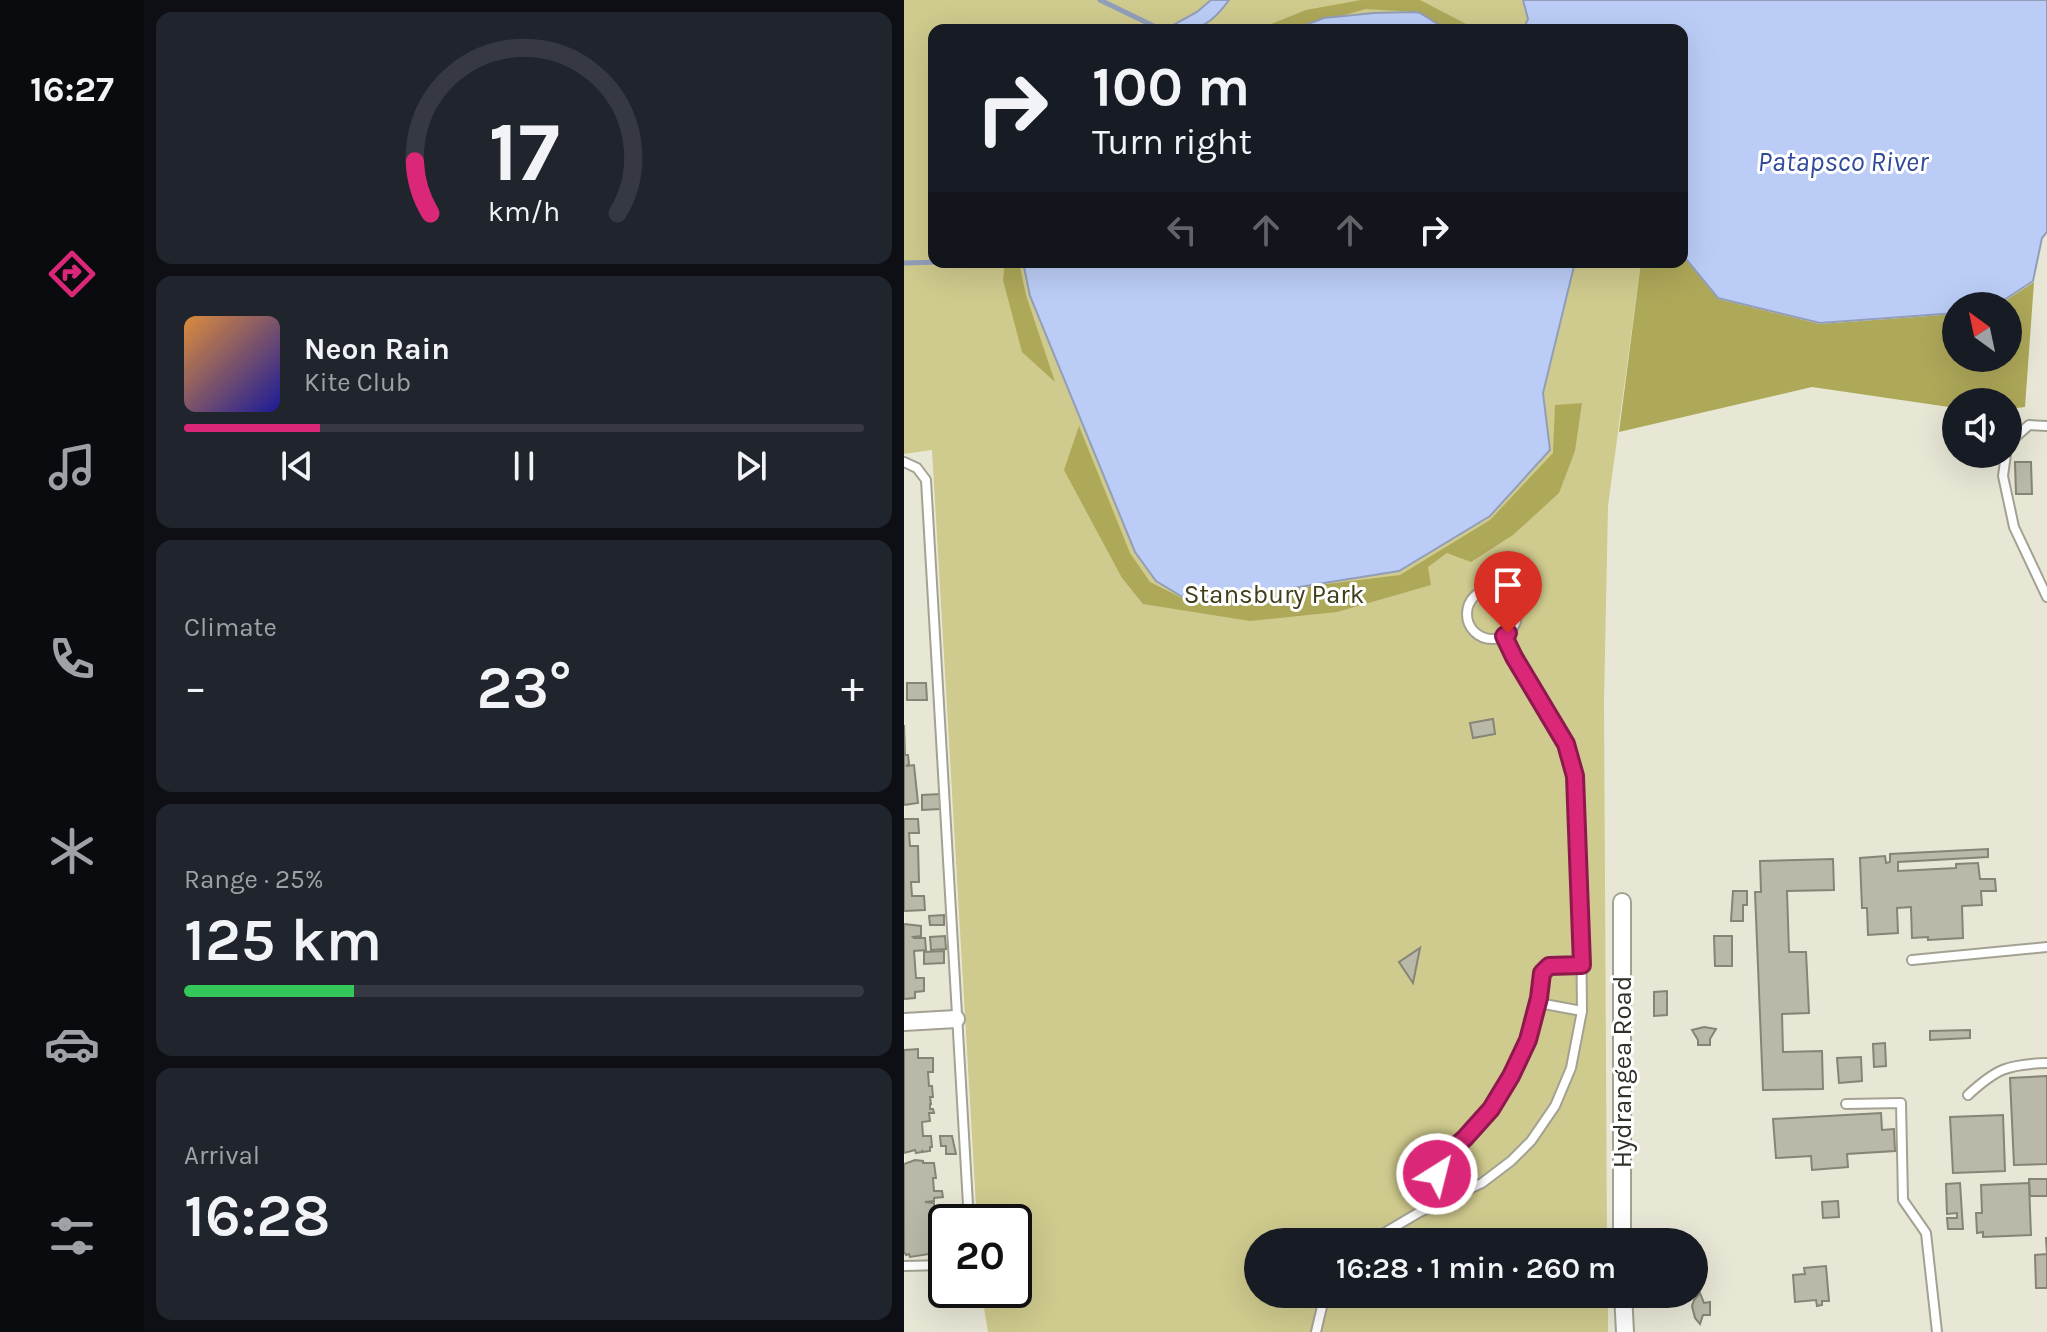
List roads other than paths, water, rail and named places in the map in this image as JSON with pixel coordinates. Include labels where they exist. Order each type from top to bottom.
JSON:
[{"type":"street","name":"Hydrangea Road","points":[[1622,902],[1622,1228]]},
{"type":"street","points":[[904,1022],[956,1019]]},
{"type":"street","points":[[1624,1308],[1625,1332]]},
{"type":"lane","points":[[2022,431],[2029,425],[2047,426]]},
{"type":"lane","points":[[904,462],[917,468],[926,480],[968,1204]]},
{"type":"lane","points":[[2004,468],[2003,476],[2014,527],[2047,597]]},
{"type":"lane","points":[[1498,589],[1508,594],[1515,603],[1515,624],[1504,636],[1483,638],[1473,632],[1468,622],[1466,611],[1470,601],[1482,590],[1498,589]]},
{"type":"lane","points":[[1394,1228],[1482,1183],[1531,1141],[1555,1106],[1571,1068],[1582,1011],[1575,776],[1566,744],[1504,636]]},
{"type":"lane","points":[[1912,960],[2047,947]]},
{"type":"lane","points":[[1444,1200],[1438,1183],[1439,1166],[1501,1093],[1528,1040],[1542,973],[1549,966],[1582,965]]},
{"type":"lane","points":[[1539,998],[1544,1004],[1582,1011]]},
{"type":"lane","points":[[1968,1095],[1990,1075],[2006,1068],[2047,1063]]},
{"type":"lane","points":[[1846,1104],[1901,1103],[1903,1200],[1926,1233],[1937,1332]]},
{"type":"lane","points":[[904,1266],[928,1265]]},
{"type":"lane","points":[[1316,1332],[1322,1308]]},
{"type":"water","points":[[1211,0],[1229,0],[1217,15],[1204,24],[1175,24]]},
{"type":"water","name":"Patapsco River","points":[[1523,0],[2047,0],[2047,232],[2042,238],[2033,281],[2016,292],[1942,292],[1942,314],[1820,323],[1718,298],[1688,261],[1688,24],[1526,24],[1528,19]]},
{"type":"water","points":[[1416,12],[1437,24],[1308,24],[1324,18]]},
{"type":"water","points":[[1024,268],[1574,268],[1543,393],[1550,450],[1490,516],[1399,571],[1293,588],[1186,599],[1156,581],[1135,552],[1030,296]]},
{"type":"waterway","points":[[1100,0],[1150,24]]},
{"type":"waterway","points":[[904,263],[928,262]]},
{"type":"park label","name":"Stansbury Park","points":[[1274,594]]}]
